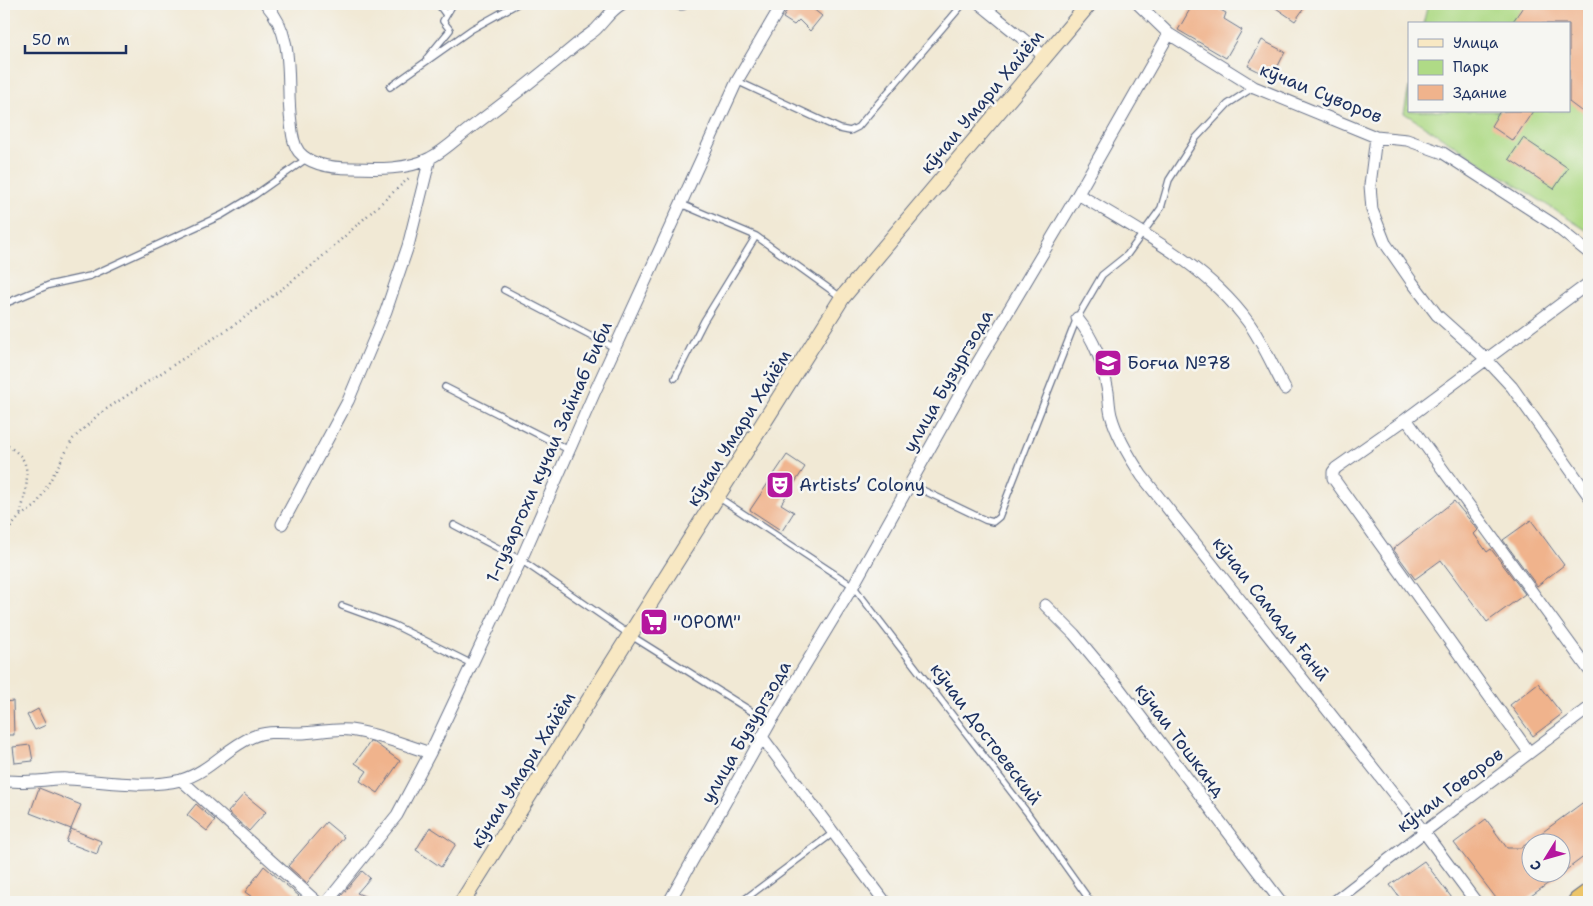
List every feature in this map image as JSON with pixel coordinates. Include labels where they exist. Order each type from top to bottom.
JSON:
[{"type":"highway","points":[[1578,902],[1589,894]]},
{"type":"main road","name":"кӯчаи Умари Хайём","points":[[462,902],[842,298],[1089,4]]},
{"type":"street","points":[[266,4],[274,13],[284,31],[288,50],[289,110],[292,137],[298,151],[306,159],[330,166],[377,169],[408,165],[430,158],[521,91],[598,27],[610,12],[622,4]]},
{"type":"street","points":[[678,4],[683,4]]},
{"type":"street","name":"1-гузаргохи кучаи Зайнаб Биби","points":[[327,902],[396,815],[430,753],[521,560],[737,81],[782,4]]},
{"type":"street","points":[[980,4],[1044,56]]},
{"type":"street","name":"кӯчаи Суворов","points":[[1138,4],[1169,34],[1254,87],[1376,137],[1407,140],[1443,153],[1554,224],[1589,253]]},
{"type":"street","name":"улица Бузургзода","points":[[669,902],[770,723],[853,586],[978,362],[1078,194],[1169,34]]},
{"type":"street","points":[[1376,137],[1370,185],[1372,210],[1385,243],[1437,315],[1486,359],[1512,387],[1589,496]]},
{"type":"street","points":[[282,524],[348,401],[386,311],[408,246],[430,158]]},
{"type":"street","points":[[1078,194],[1184,260],[1216,285],[1248,322],[1285,389]]},
{"type":"street","points":[[1529,752],[1333,478],[1333,472],[1336,468],[1406,420],[1589,283]]},
{"type":"street","name":"кӯчаи Самади Ғанӣ","points":[[1077,318],[1086,329],[1095,346],[1103,369],[1111,415],[1119,436],[1142,476],[1424,832],[1476,902]]},
{"type":"street","points":[[1406,420],[1589,670]]},
{"type":"street","name":"кӯчаи Тошканд","points":[[1045,605],[1074,634],[1119,688],[1281,902]]},
{"type":"street","name":"кӯчаи Говоров","points":[[1334,902],[1589,708]]},
{"type":"street","points":[[4,781],[66,779],[119,784],[152,784],[181,780],[192,776],[213,763],[236,744],[266,732],[304,733],[348,730],[378,736],[430,753]]},
{"type":"street","points":[[762,737],[885,902]]},
{"type":"street","points":[[181,780],[317,902]]},
{"type":"lane","points":[[438,4],[446,15]]},
{"type":"lane","points":[[422,64],[450,30],[443,21],[454,4]]},
{"type":"lane","points":[[390,86],[472,29],[517,4]]},
{"type":"lane","points":[[545,4],[549,4]]},
{"type":"lane","points":[[613,4],[622,4]]},
{"type":"lane","points":[[737,81],[840,129],[850,131],[858,127],[963,4]]},
{"type":"lane","points":[[910,484],[985,520],[993,522],[999,517],[1077,318],[1102,274],[1127,255],[1161,208],[1169,180],[1196,138],[1228,104],[1254,87]]},
{"type":"lane","points":[[4,304],[49,285],[90,276],[222,215],[255,195],[306,159]]},
{"type":"lane","points":[[680,204],[756,236],[842,298]]},
{"type":"lane","points":[[675,378],[704,321],[756,236]]},
{"type":"lane","points":[[504,290],[615,348]]},
{"type":"lane","points":[[445,387],[569,450]]},
{"type":"lane","name":"кӯчаи Достоевский","points":[[718,497],[853,586],[1026,811],[1091,902]]},
{"type":"lane","points":[[454,525],[521,560],[630,635],[770,723]]},
{"type":"lane","points":[[342,606],[394,624],[472,664]]},
{"type":"lane","points":[[741,902],[833,833]]},
{"type":"path","points":[[4,535],[20,516],[36,506],[74,439],[99,414],[240,321],[314,264],[430,158]]},
{"type":"path","points":[[4,442],[22,458],[26,471],[25,493],[20,516]]},
{"type":"green space","points":[[1428,4],[1589,4],[1589,232],[1404,113],[1408,92],[1408,112],[1570,112],[1570,22],[1424,22]]},
{"type":"building","points":[[790,4],[807,4],[822,16],[810,31],[799,20],[794,25],[783,18]]},
{"type":"building","points":[[1193,4],[1210,4],[1226,13],[1224,19],[1242,30],[1226,58],[1178,30]]},
{"type":"building","points":[[1270,4],[1307,4],[1295,21]]},
{"type":"building","points":[[1525,4],[1589,4],[1589,117],[1570,103],[1570,22],[1512,22]]},
{"type":"building","points":[[1262,40],[1285,52],[1272,78],[1248,66]]},
{"type":"building","points":[[1499,112],[1532,112],[1513,141],[1491,126]]},
{"type":"building","points":[[1523,138],[1568,168],[1554,189],[1509,159]]},
{"type":"building","name":"Artists’ Colony","points":[[787,455],[805,467],[781,504],[794,512],[782,531],[750,510]]},
{"type":"building","points":[[1454,501],[1478,530],[1474,534],[1487,552],[1491,549],[1525,594],[1487,622],[1441,560],[1415,579],[1393,549]]},
{"type":"building","points":[[1531,520],[1564,565],[1537,586],[1503,540]]},
{"type":"building","points":[[1538,683],[1562,714],[1533,736],[1510,705]]},
{"type":"building","points":[[13,701],[14,735],[4,735],[4,702]]},
{"type":"building","points":[[38,709],[46,725],[35,730],[27,715]]},
{"type":"building","points":[[370,742],[375,743],[400,761],[378,793],[360,781],[367,771],[355,763]]},
{"type":"building","points":[[30,745],[33,761],[15,763],[13,747]]},
{"type":"building","points":[[39,788],[81,805],[71,829],[30,813]]},
{"type":"building","points":[[244,794],[266,812],[249,831],[228,812]]},
{"type":"building","points":[[1589,798],[1589,853],[1570,867],[1570,834],[1540,834]]},
{"type":"building","points":[[196,804],[215,821],[207,831],[187,815]]},
{"type":"building","points":[[1486,819],[1507,848],[1520,848],[1520,884],[1547,884],[1523,902],[1499,902],[1454,843]]},
{"type":"building","points":[[326,822],[344,837],[307,883],[288,866]]},
{"type":"building","points":[[430,827],[456,844],[441,867],[416,850]]},
{"type":"building","points":[[71,829],[101,841],[97,854],[66,842]]},
{"type":"building","points":[[1424,861],[1455,902],[1403,902],[1390,885]]},
{"type":"building","points":[[264,866],[299,896],[293,902],[259,902],[245,892]]},
{"type":"building","points":[[362,871],[370,878],[357,893],[379,902],[336,902]]},
{"type":"place","name":"Боғча №78","points":[[1108,363]]},
{"type":"place","name":"Artists’ Colony","points":[[780,485]]},
{"type":"place","name":"\"OPOM\"","points":[[654,622]]}]
